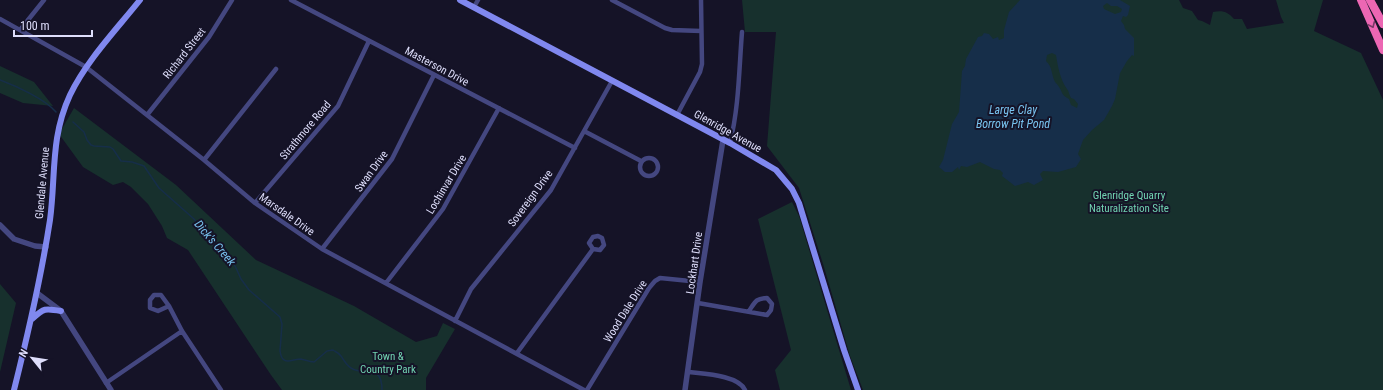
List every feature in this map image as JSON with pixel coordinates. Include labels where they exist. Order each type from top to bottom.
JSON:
[{"type":"highway","points":[[1361,0],[1383,50]]},
{"type":"highway","points":[[1370,0],[1383,24]]},
{"type":"main road","name":"Glendale Avenue","points":[[14,390],[32,319],[46,247],[51,209],[54,160],[62,114],[86,67],[140,0]]},
{"type":"main road","name":"Glenridge Avenue","points":[[460,0],[730,143],[776,170],[792,189],[799,203],[844,350],[858,390]]},
{"type":"main road","points":[[32,319],[47,308],[61,312]]},
{"type":"street","points":[[20,30],[44,0]]},
{"type":"street","name":"Richard Street","points":[[147,115],[209,37],[232,0]]},
{"type":"street","name":"Masterson Drive","points":[[291,0],[575,148]]},
{"type":"street","points":[[474,7],[478,0]]},
{"type":"street","points":[[612,0],[665,28],[672,30],[701,31]]},
{"type":"street","points":[[677,115],[700,72],[702,64],[701,0]]},
{"type":"street","name":"Marsdale Drive","points":[[0,19],[86,67],[204,160],[255,203],[322,249],[586,390]]},
{"type":"street","points":[[730,143],[734,128],[742,32]]},
{"type":"street","name":"Strathmore Road","points":[[255,203],[338,106],[369,41]]},
{"type":"street","points":[[204,160],[276,69]]},
{"type":"street","name":"Swan Drive","points":[[322,249],[392,159],[434,75]]},
{"type":"street","name":"Sovereign Drive","points":[[455,320],[472,289],[550,190],[612,81]]},
{"type":"street","name":"Lochinvar Drive","points":[[386,282],[443,209],[499,108]]},
{"type":"street","points":[[584,131],[641,161]]},
{"type":"street","name":"Lockhart Drive","points":[[685,390],[700,282],[723,140]]},
{"type":"street","points":[[648,157],[654,159],[658,166],[656,172],[650,176],[643,174],[639,168],[641,161],[648,157]]},
{"type":"street","points":[[0,225],[14,240],[35,246],[46,247]]},
{"type":"street","points":[[517,353],[593,248]]},
{"type":"street","name":"Wood Dale Drive","points":[[586,390],[649,288],[655,281],[660,278],[700,282]]},
{"type":"street","points":[[37,293],[61,312],[111,390]]},
{"type":"street","points":[[698,303],[767,315],[771,310],[772,304],[767,298],[760,298],[755,301],[749,311]]},
{"type":"street","points":[[169,306],[182,332],[221,390]]},
{"type":"street","points":[[106,383],[182,332]]},
{"type":"street","points":[[688,372],[733,379],[743,385],[745,390]]},
{"type":"green space","name":"Glenridge Quarry Naturalization Site","points":[[742,0],[1179,0],[1183,8],[1192,11],[1198,20],[1210,25],[1213,12],[1222,11],[1234,19],[1242,19],[1247,29],[1284,23],[1276,0],[1323,0],[1314,31],[1361,53],[1383,100],[1383,390],[863,390],[850,356],[799,188],[767,146],[776,32],[745,32]]},
{"type":"green space","points":[[0,66],[34,82],[53,106],[23,103],[0,93]]},
{"type":"green space","name":"Town & Country Park","points":[[74,108],[176,185],[256,260],[354,306],[416,342],[437,336],[443,323],[455,329],[426,378],[426,390],[282,390],[188,250],[167,238],[162,226],[148,204],[131,187],[123,182],[113,185],[83,167],[59,134]]},
{"type":"green space","points":[[792,202],[799,216],[851,390],[780,390],[775,370],[791,350],[758,219]]},
{"type":"green space","points":[[0,284],[16,303],[0,372]]},
{"type":"water","name":"Large Clay Borrow Pit Pond","points":[[1020,0],[1120,0],[1130,6],[1128,15],[1126,17],[1123,16],[1121,21],[1125,29],[1134,38],[1134,56],[1132,55],[1127,61],[1120,73],[1115,99],[1112,106],[1104,120],[1083,140],[1078,154],[1081,159],[1076,167],[1058,172],[1043,171],[1040,174],[1043,180],[1034,185],[1028,182],[1015,186],[1002,176],[1003,173],[1000,170],[994,169],[980,162],[967,167],[961,166],[959,170],[958,167],[952,172],[945,172],[939,167],[943,160],[952,124],[959,112],[962,71],[965,66],[966,59],[978,37],[982,36],[984,33],[989,34],[993,39],[998,37],[999,40],[1004,38],[1004,30],[1009,12]],"holes":[[[1107,3],[1111,6],[1117,6],[1122,9],[1121,12],[1115,14],[1104,9],[1103,6]],[[1052,53],[1056,55],[1063,81],[1071,98],[1078,104],[1077,108],[1071,105],[1069,99],[1063,95],[1059,86],[1055,82],[1051,69],[1046,61],[1047,55]]]},
{"type":"waterway","points":[[0,80],[22,89],[38,98],[56,112]]},
{"type":"waterway","name":"Dick's Creek","points":[[73,122],[84,132],[91,145],[110,147],[121,161],[132,162],[144,166],[159,188],[194,219],[208,238],[231,259],[241,279],[249,290],[280,317],[282,324],[280,351],[281,356],[285,361],[301,359],[314,362],[327,351],[333,350],[339,354],[351,368],[372,372],[379,376],[382,390]]}]
